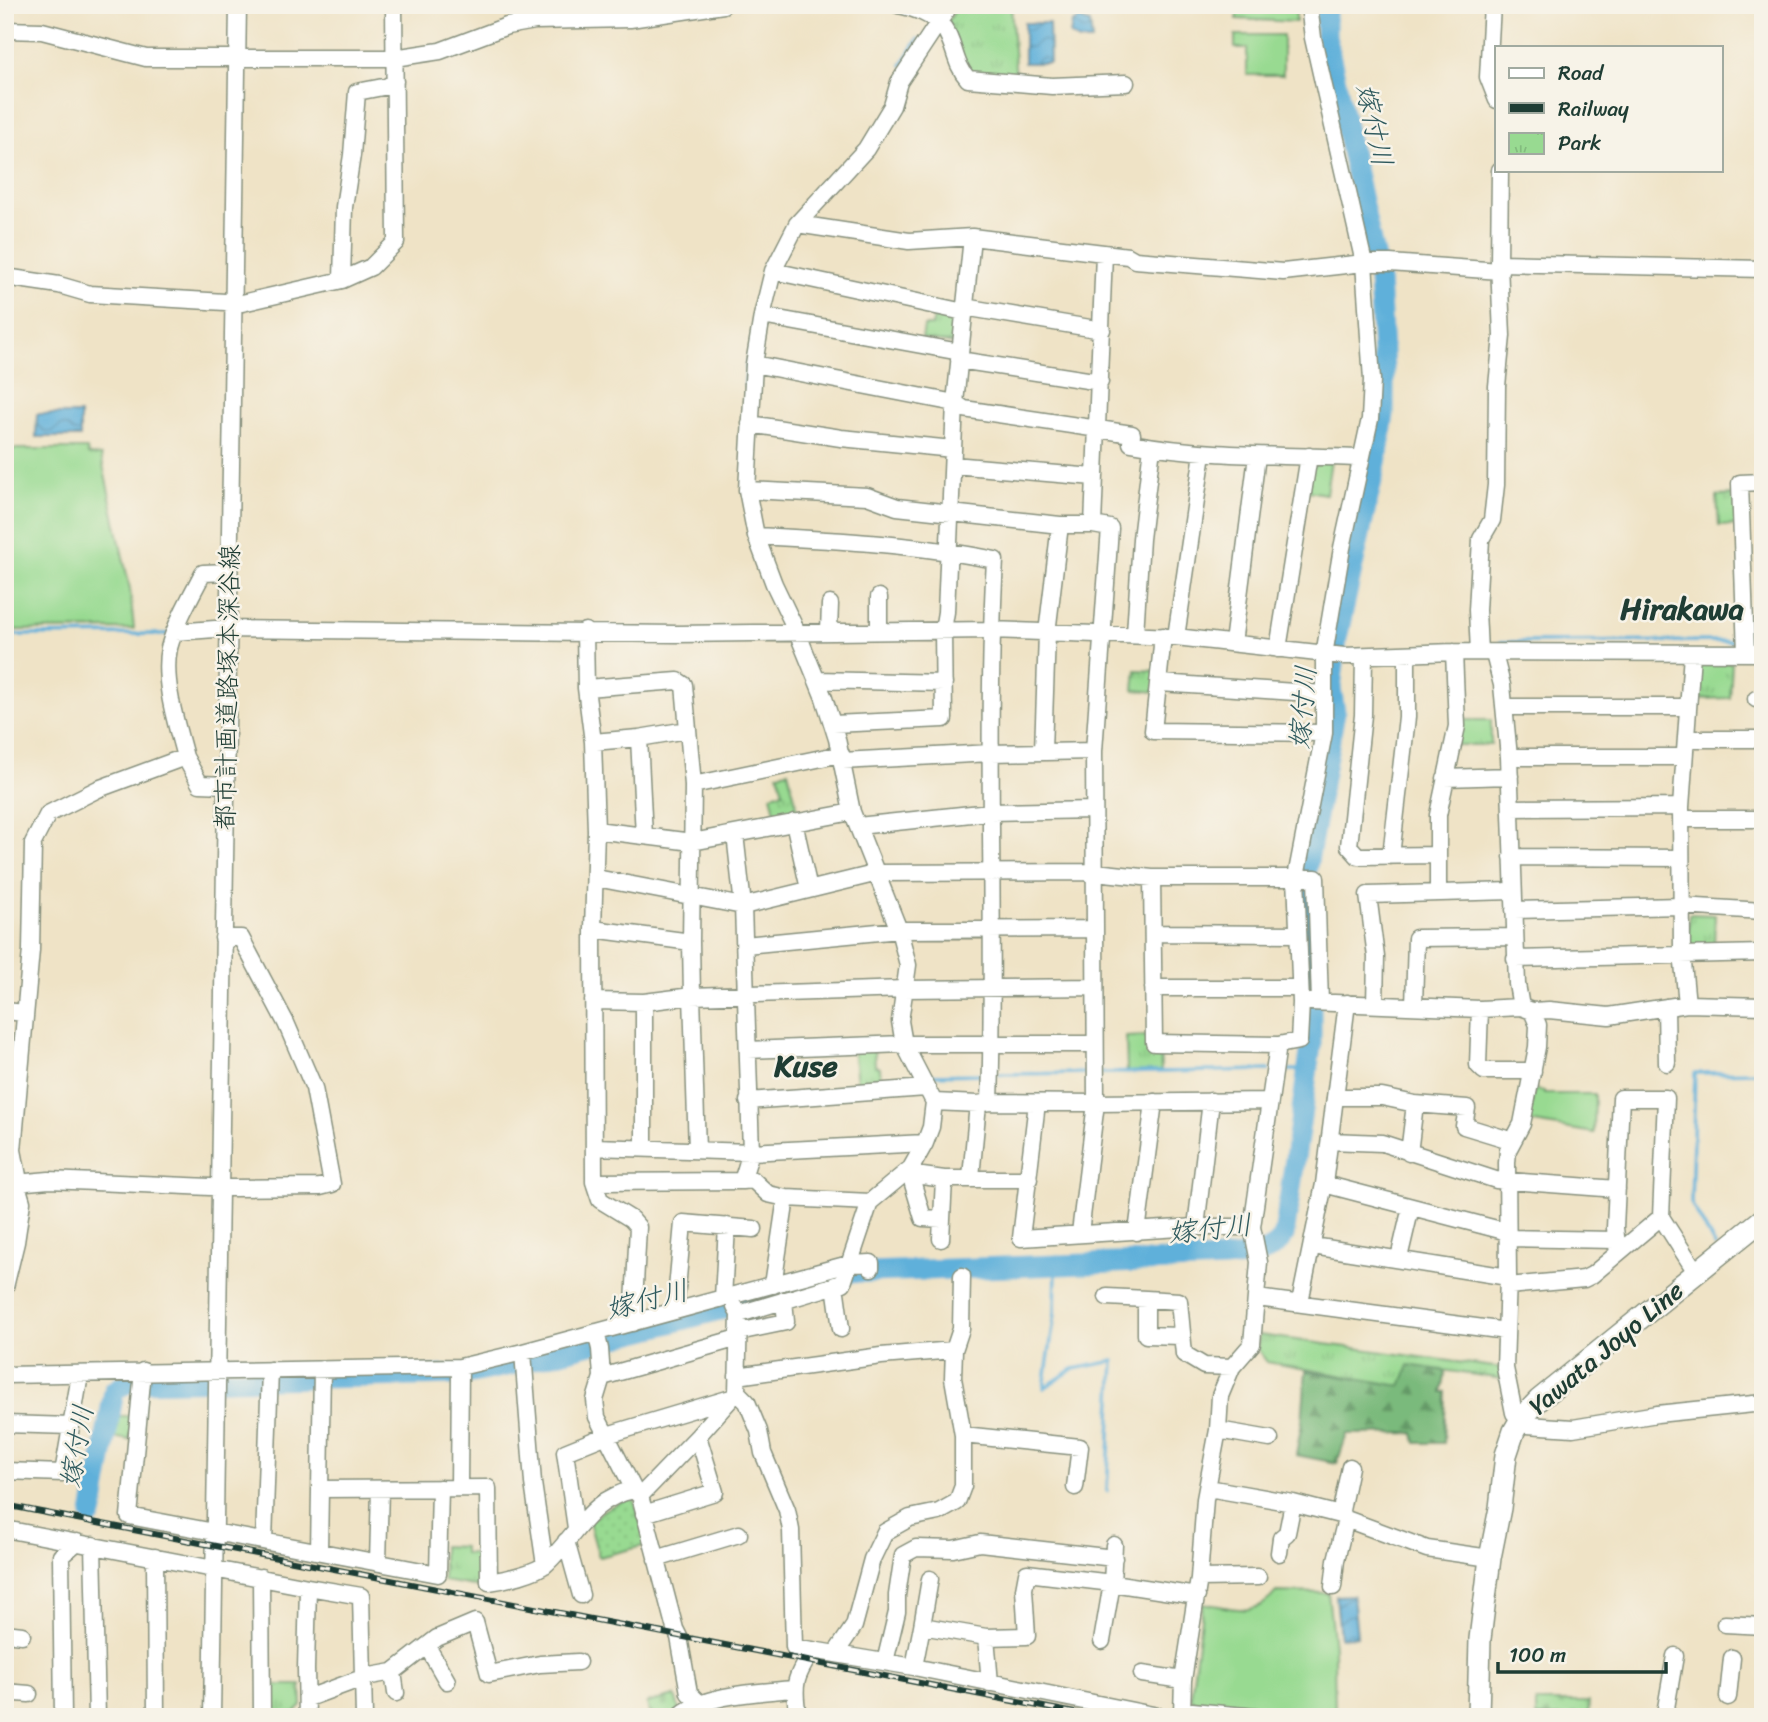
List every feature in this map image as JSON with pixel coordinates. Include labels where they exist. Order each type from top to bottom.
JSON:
[{"type":"main road","name":"Yawata Joyo Line","points":[[1478,1717],[1480,1639],[1490,1558],[1500,1508],[1506,1455],[1521,1419],[1539,1400],[1763,1219]]},
{"type":"street","name":"都市計画道路塚本深谷線","points":[[212,1717],[238,5]]},
{"type":"street","points":[[5,277],[59,285],[90,294],[248,302],[342,280],[371,267],[396,242],[394,5]]},
{"type":"street","points":[[5,30],[42,31],[146,58],[394,58],[440,51],[507,26],[576,13],[631,19],[723,5]]},
{"type":"street","points":[[898,5],[914,9],[944,29],[959,69],[968,79],[1052,86],[1126,83]]},
{"type":"street","points":[[942,1219],[923,1218],[913,1184],[913,1171],[931,1127],[930,1095],[904,1044],[901,1021],[908,965],[899,930],[855,819],[833,724],[756,536],[747,489],[754,364],[773,271],[797,223],[866,149],[892,106],[899,82],[950,5]]},
{"type":"street","points":[[1152,878],[1153,1044],[1278,1045],[1299,1041],[1301,995],[1296,877],[1324,733],[1324,694],[1332,655],[1342,548],[1370,419],[1372,380],[1364,263],[1313,38],[1309,5]]},
{"type":"street","points":[[1492,5],[1488,76],[1495,95]]},
{"type":"street","points":[[342,280],[344,207],[352,155],[356,92],[388,86],[395,81]]},
{"type":"street","points":[[1500,172],[1502,336],[1497,386],[1496,485],[1492,520],[1481,539],[1477,610],[1486,653],[1502,685],[1510,776],[1515,959],[1526,1009],[1538,1026],[1537,1047],[1522,1124],[1508,1150],[1505,1368],[1514,1413],[1527,1425],[1573,1428],[1657,1414],[1763,1403]]},
{"type":"street","points":[[797,223],[908,241],[972,237],[1128,256],[1135,260],[1283,272],[1364,263],[1763,269]]},
{"type":"street","points":[[833,724],[944,719],[943,630],[955,403],[972,237]]},
{"type":"street","points":[[1093,525],[1104,254]]},
{"type":"street","points":[[773,271],[964,309],[1102,330]]},
{"type":"street","points":[[762,316],[1100,382]]},
{"type":"street","points":[[754,364],[955,403],[964,409],[1132,434],[1132,443],[1152,447],[1257,456],[1361,458]]},
{"type":"street","points":[[750,424],[1094,477]]},
{"type":"street","points":[[1135,634],[1141,539],[1152,447]]},
{"type":"street","points":[[1203,453],[1153,731],[1324,733]]},
{"type":"street","points":[[1233,643],[1257,456]]},
{"type":"street","points":[[1278,649],[1309,456]]},
{"type":"street","points":[[175,632],[585,631],[677,634],[991,630],[1170,636],[1332,655],[1364,656],[1454,652],[1755,653],[1745,611],[1740,483],[1763,482]]},
{"type":"street","points":[[747,489],[867,496],[898,507],[1110,528],[1094,751],[1096,1103],[1080,1233]]},
{"type":"street","points":[[1043,751],[1047,633],[1060,525]]},
{"type":"street","points":[[756,536],[871,542],[949,550],[995,560],[991,630],[992,1045],[971,1177]]},
{"type":"street","points":[[225,785],[200,784],[185,757],[173,708],[168,666],[169,649],[175,632],[203,573],[228,572]]},
{"type":"street","points":[[879,597],[879,631]]},
{"type":"street","points":[[829,631],[830,604]]},
{"type":"street","points":[[1745,611],[1763,611]]},
{"type":"street","points":[[585,631],[586,688],[593,742],[596,830],[593,929],[594,1182],[600,1200],[631,1219],[638,1227],[633,1322]]},
{"type":"street","points":[[1438,892],[1438,815],[1457,726],[1454,652]]},
{"type":"street","points":[[1391,856],[1406,716],[1408,654]]},
{"type":"street","points":[[1687,1004],[1682,953],[1681,813],[1692,654]]},
{"type":"street","points":[[1364,656],[1363,715],[1349,846],[1358,856],[1438,855]]},
{"type":"street","points":[[817,680],[944,683]]},
{"type":"street","points":[[586,688],[678,681],[684,685],[693,785],[691,942],[696,1150]]},
{"type":"street","points":[[1160,683],[1324,694]]},
{"type":"street","points":[[1505,708],[1688,707]]},
{"type":"street","points":[[593,742],[687,730]]},
{"type":"street","points":[[639,738],[644,836]]},
{"type":"street","points":[[1685,740],[1763,739]]},
{"type":"street","points":[[693,785],[841,758],[1094,751]]},
{"type":"street","points":[[5,1287],[11,1242],[22,1202],[13,1179],[13,1150],[31,950],[33,843],[48,814],[97,789],[185,757]]},
{"type":"street","points":[[1509,757],[1684,757]]},
{"type":"street","points":[[1445,778],[1510,776]]},
{"type":"street","points":[[1511,808],[1681,813],[1763,819]]},
{"type":"street","points":[[596,830],[692,842],[794,822],[990,812],[1094,810]]},
{"type":"street","points":[[794,822],[809,889]]},
{"type":"street","points":[[735,834],[745,945],[751,1152],[742,1181]]},
{"type":"street","points":[[1512,857],[1681,858]]},
{"type":"street","points":[[596,878],[743,906],[878,873],[1095,872],[1152,878],[1316,878],[1320,1002]]},
{"type":"street","points":[[1375,1004],[1376,957],[1368,895],[1513,891]]},
{"type":"street","points":[[1514,910],[1681,906],[1763,911]]},
{"type":"street","points":[[593,929],[691,942]]},
{"type":"street","points":[[745,945],[899,930],[1093,929]]},
{"type":"street","points":[[1154,933],[1297,934]]},
{"type":"street","points":[[1414,1006],[1416,938],[1514,937]]},
{"type":"street","points":[[13,1179],[27,1182],[49,1180],[220,1187],[320,1187],[332,1184],[314,1088],[286,1023],[241,938],[223,938]]},
{"type":"street","points":[[1515,959],[1763,953]]},
{"type":"street","points":[[593,1000],[643,1002],[692,996],[1094,986]]},
{"type":"street","points":[[1153,988],[1301,995],[1320,1002],[1549,1010],[1609,1016],[1687,1004],[1763,1006]]},
{"type":"street","points":[[643,1002],[644,1148]]},
{"type":"street","points":[[1300,1302],[1324,1184],[1347,1003]]},
{"type":"street","points":[[1667,1007],[1667,1063]]},
{"type":"street","points":[[1480,1009],[1478,1065],[1484,1071],[1533,1071]]},
{"type":"street","points":[[5,1011],[25,1013]]},
{"type":"street","points":[[748,1050],[904,1044],[1095,1044]]},
{"type":"street","points":[[1256,1717],[1192,1711],[1177,1715],[1197,1596],[1205,1499],[1218,1430],[1220,1396],[1232,1367],[1252,1344],[1257,1298],[1257,1255],[1252,1227],[1278,1045]]},
{"type":"street","points":[[748,1101],[930,1095],[984,1103],[1270,1101]]},
{"type":"street","points":[[1335,1097],[1382,1097],[1415,1104],[1467,1108],[1464,1126],[1513,1141]]},
{"type":"street","points":[[1616,1247],[1621,1098],[1666,1098],[1661,1217],[1696,1272]]},
{"type":"street","points":[[1196,1227],[1211,1101]]},
{"type":"street","points":[[1138,1232],[1154,1102]]},
{"type":"street","points":[[1037,1103],[1021,1238],[1196,1227],[1252,1227]]},
{"type":"street","points":[[1409,1153],[1415,1104]]},
{"type":"street","points":[[1330,1141],[1382,1143],[1496,1180],[1617,1189]]},
{"type":"street","points":[[594,1147],[751,1152],[925,1143]]},
{"type":"street","points":[[913,1171],[944,1179],[1029,1179]]},
{"type":"street","points":[[841,1328],[839,1284],[849,1264],[870,1202],[913,1171]]},
{"type":"street","points":[[941,1239],[944,1179]]},
{"type":"street","points":[[594,1182],[753,1180],[768,1194],[786,1198],[870,1202]]},
{"type":"street","points":[[1324,1184],[1508,1235],[1616,1247]]},
{"type":"street","points":[[773,1285],[786,1198]]},
{"type":"street","points":[[1399,1258],[1411,1207]]},
{"type":"street","points":[[1313,1246],[1399,1258],[1508,1282],[1584,1279],[1592,1275],[1616,1247],[1661,1217]]},
{"type":"street","points":[[675,1311],[684,1223],[754,1229]]},
{"type":"street","points":[[320,1489],[488,1488],[489,1582],[504,1580],[545,1565],[602,1502],[637,1493],[698,1436],[735,1389],[738,1314],[727,1297],[727,1226]]},
{"type":"street","points":[[5,1375],[80,1375],[143,1371],[216,1378],[460,1374],[523,1352],[849,1264],[871,1263],[871,1268]]},
{"type":"street","points":[[835,1654],[854,1626],[872,1559],[885,1532],[910,1518],[939,1512],[957,1502],[963,1486],[963,1435],[953,1378],[954,1350],[961,1329],[962,1276]]},
{"type":"street","points":[[738,1314],[839,1284]]},
{"type":"street","points":[[1107,1297],[1179,1301],[1180,1336],[1184,1354],[1204,1366],[1232,1367]]},
{"type":"street","points":[[1257,1298],[1506,1331]]},
{"type":"street","points":[[1146,1299],[1146,1335],[1180,1336]]},
{"type":"street","points":[[602,1377],[786,1322],[784,1300]]},
{"type":"street","points":[[596,1332],[602,1377],[595,1400],[597,1417],[637,1493],[679,1637],[689,1693],[704,1711]]},
{"type":"street","points":[[581,1595],[571,1534],[565,1452],[735,1389],[881,1356],[954,1350]]},
{"type":"street","points":[[523,1352],[533,1483],[545,1565]]},
{"type":"street","points":[[143,1371],[129,1516],[438,1574],[440,1488]]},
{"type":"street","points":[[459,1488],[460,1374]]},
{"type":"street","points":[[5,1471],[63,1473],[80,1375]]},
{"type":"street","points":[[264,1541],[269,1376]]},
{"type":"street","points":[[319,1551],[322,1376]]},
{"type":"street","points":[[735,1389],[747,1402],[759,1431],[763,1453],[787,1510],[791,1530],[794,1647],[914,1667],[1163,1717]]},
{"type":"street","points":[[5,1424],[71,1426]]},
{"type":"street","points":[[1218,1430],[1270,1439]]},
{"type":"street","points":[[963,1435],[1080,1447],[1075,1487]]},
{"type":"street","points":[[644,1514],[715,1492],[698,1436]]},
{"type":"street","points":[[1333,1587],[1350,1466]]},
{"type":"street","points":[[1208,1488],[1293,1503],[1343,1517],[1427,1549],[1490,1558]]},
{"type":"street","points":[[378,1562],[380,1489]]},
{"type":"street","points":[[1279,1553],[1281,1538],[1287,1533],[1293,1503]]},
{"type":"street","points":[[5,1529],[361,1595],[364,1717]]},
{"type":"street","points":[[656,1559],[739,1534]]},
{"type":"street","points":[[885,1662],[897,1612],[901,1563],[904,1555],[916,1548],[953,1549],[980,1543],[1114,1552],[1112,1583],[1102,1641]]},
{"type":"street","points":[[63,1717],[61,1556],[85,1544]]},
{"type":"street","points":[[85,1544],[97,1717]]},
{"type":"street","points":[[155,1557],[156,1717]]},
{"type":"street","points":[[922,1626],[986,1637],[1027,1636],[1024,1589],[1027,1573],[1197,1596]]},
{"type":"street","points":[[261,1577],[262,1717]]},
{"type":"street","points":[[1199,1578],[1258,1577]]},
{"type":"street","points":[[914,1667],[930,1579]]},
{"type":"street","points":[[306,1717],[308,1587]]},
{"type":"street","points":[[308,1698],[365,1677],[393,1672],[437,1638],[475,1622],[489,1674],[540,1664],[578,1662]]},
{"type":"street","points":[[1725,1624],[1763,1626]]},
{"type":"street","points":[[5,1633],[22,1635]]},
{"type":"street","points":[[986,1637],[990,1684]]},
{"type":"street","points":[[426,1646],[447,1681]]},
{"type":"street","points":[[798,1717],[793,1689],[802,1666],[813,1650]]},
{"type":"street","points":[[1667,1708],[1675,1656]]},
{"type":"street","points":[[1728,1697],[1732,1658]]},
{"type":"street","points":[[393,1672],[396,1693]]},
{"type":"street","points":[[1143,1674],[1183,1680]]},
{"type":"street","points":[[679,1717],[685,1711],[704,1711],[715,1699],[793,1689]]},
{"type":"street","points":[[5,1692],[29,1694]]},
{"type":"green space","points":[[959,5],[1011,5],[1016,80],[968,73],[948,21]]},
{"type":"green space","points":[[1237,5],[1296,5],[1296,22],[1237,19]]},
{"type":"green space","points":[[1235,35],[1283,35],[1283,75],[1247,75],[1247,48],[1235,48]]},
{"type":"green space","points":[[935,313],[957,317],[955,344],[922,339],[924,326],[932,326]]},
{"type":"green space","points":[[5,449],[87,449],[88,455],[101,456],[130,589],[134,629],[5,630]]},
{"type":"green space","points":[[1331,460],[1326,494],[1307,491],[1311,466]]},
{"type":"green space","points":[[1736,495],[1738,525],[1719,526],[1717,496]]},
{"type":"green space","points":[[1703,663],[1732,663],[1730,698],[1695,699],[1697,671]]},
{"type":"green space","points":[[1136,670],[1158,671],[1156,692],[1134,690]]},
{"type":"green space","points":[[1460,720],[1491,720],[1491,745],[1456,745]]},
{"type":"green space","points":[[788,771],[799,814],[777,820],[771,795],[783,792],[778,773]]},
{"type":"green space","points":[[1689,914],[1715,915],[1714,948],[1688,948]]},
{"type":"green space","points":[[1150,1036],[1160,1047],[1161,1071],[1127,1072],[1126,1037]]},
{"type":"green space","points":[[874,1048],[875,1066],[880,1068],[881,1087],[858,1089],[853,1049]]},
{"type":"green space","points":[[1534,1089],[1544,1091],[1544,1094],[1595,1094],[1594,1133],[1528,1122]]},
{"type":"green space","points":[[1259,1335],[1501,1368],[1503,1379],[1409,1365],[1401,1386],[1267,1362],[1258,1350]]},
{"type":"green space","points":[[1409,1365],[1446,1371],[1442,1392],[1446,1392],[1444,1443],[1416,1443],[1414,1433],[1347,1434],[1337,1463],[1296,1455],[1306,1371],[1401,1386]]},
{"type":"green space","points":[[115,1416],[132,1416],[130,1440],[112,1437]]},
{"type":"green space","points":[[633,1496],[647,1545],[599,1557],[589,1522],[604,1510]]},
{"type":"green space","points":[[443,1546],[464,1547],[464,1553],[484,1554],[484,1586],[443,1581]]},
{"type":"green space","points":[[1276,1592],[1328,1593],[1334,1648],[1335,1717],[1292,1717],[1194,1701],[1191,1696],[1203,1603],[1234,1609],[1252,1609],[1260,1606]]},
{"type":"green space","points":[[269,1685],[301,1685],[302,1706],[295,1713],[267,1716]]},
{"type":"green space","points":[[675,1696],[679,1709],[673,1717],[650,1717],[647,1703]]},
{"type":"green space","points":[[1536,1702],[1589,1702],[1588,1717],[1536,1717]]},
{"type":"water","points":[[1079,19],[1090,23],[1092,41],[1079,41],[1070,35],[1072,23]]},
{"type":"water","points":[[1024,23],[1049,23],[1050,63],[1024,63]]},
{"type":"water","points":[[37,414],[80,414],[80,437],[36,437]]},
{"type":"water","points":[[1353,1595],[1357,1636],[1340,1638],[1336,1596]]},
{"type":"waterway","points":[[934,13],[938,5]]},
{"type":"waterway","name":"嫁付川","points":[[92,1515],[114,1391],[133,1382],[461,1375],[507,1366],[731,1307],[843,1273],[1241,1258],[1265,1252],[1284,1236],[1311,1046],[1311,988],[1304,883],[1335,712],[1331,688],[1337,638],[1378,453],[1384,414],[1379,278],[1326,36],[1326,5]]},
{"type":"waterway","points":[[902,65],[918,39]]},
{"type":"waterway","points":[[745,386],[747,359]]},
{"type":"waterway","points":[[5,635],[168,634]]},
{"type":"waterway","points":[[1501,642],[1739,641]]},
{"type":"waterway","points":[[1752,641],[1763,641]]},
{"type":"waterway","points":[[1102,1073],[1269,1070]]},
{"type":"waterway","points":[[1281,1070],[1307,1070]]},
{"type":"waterway","points":[[1715,1246],[1691,1203],[1695,1073],[1763,1072]]},
{"type":"waterway","points":[[1000,1074],[1092,1073]]},
{"type":"waterway","points":[[926,1075],[987,1074]]},
{"type":"waterway","points":[[1056,1266],[1055,1313],[1044,1388],[1073,1369],[1114,1361],[1107,1491]]},
{"type":"railway","points":[[5,1505],[1095,1717]]},
{"type":"district","name":"Hirakawa","points":[[1682,609]]},
{"type":"district","name":"Kuse","points":[[806,1066]]}]
